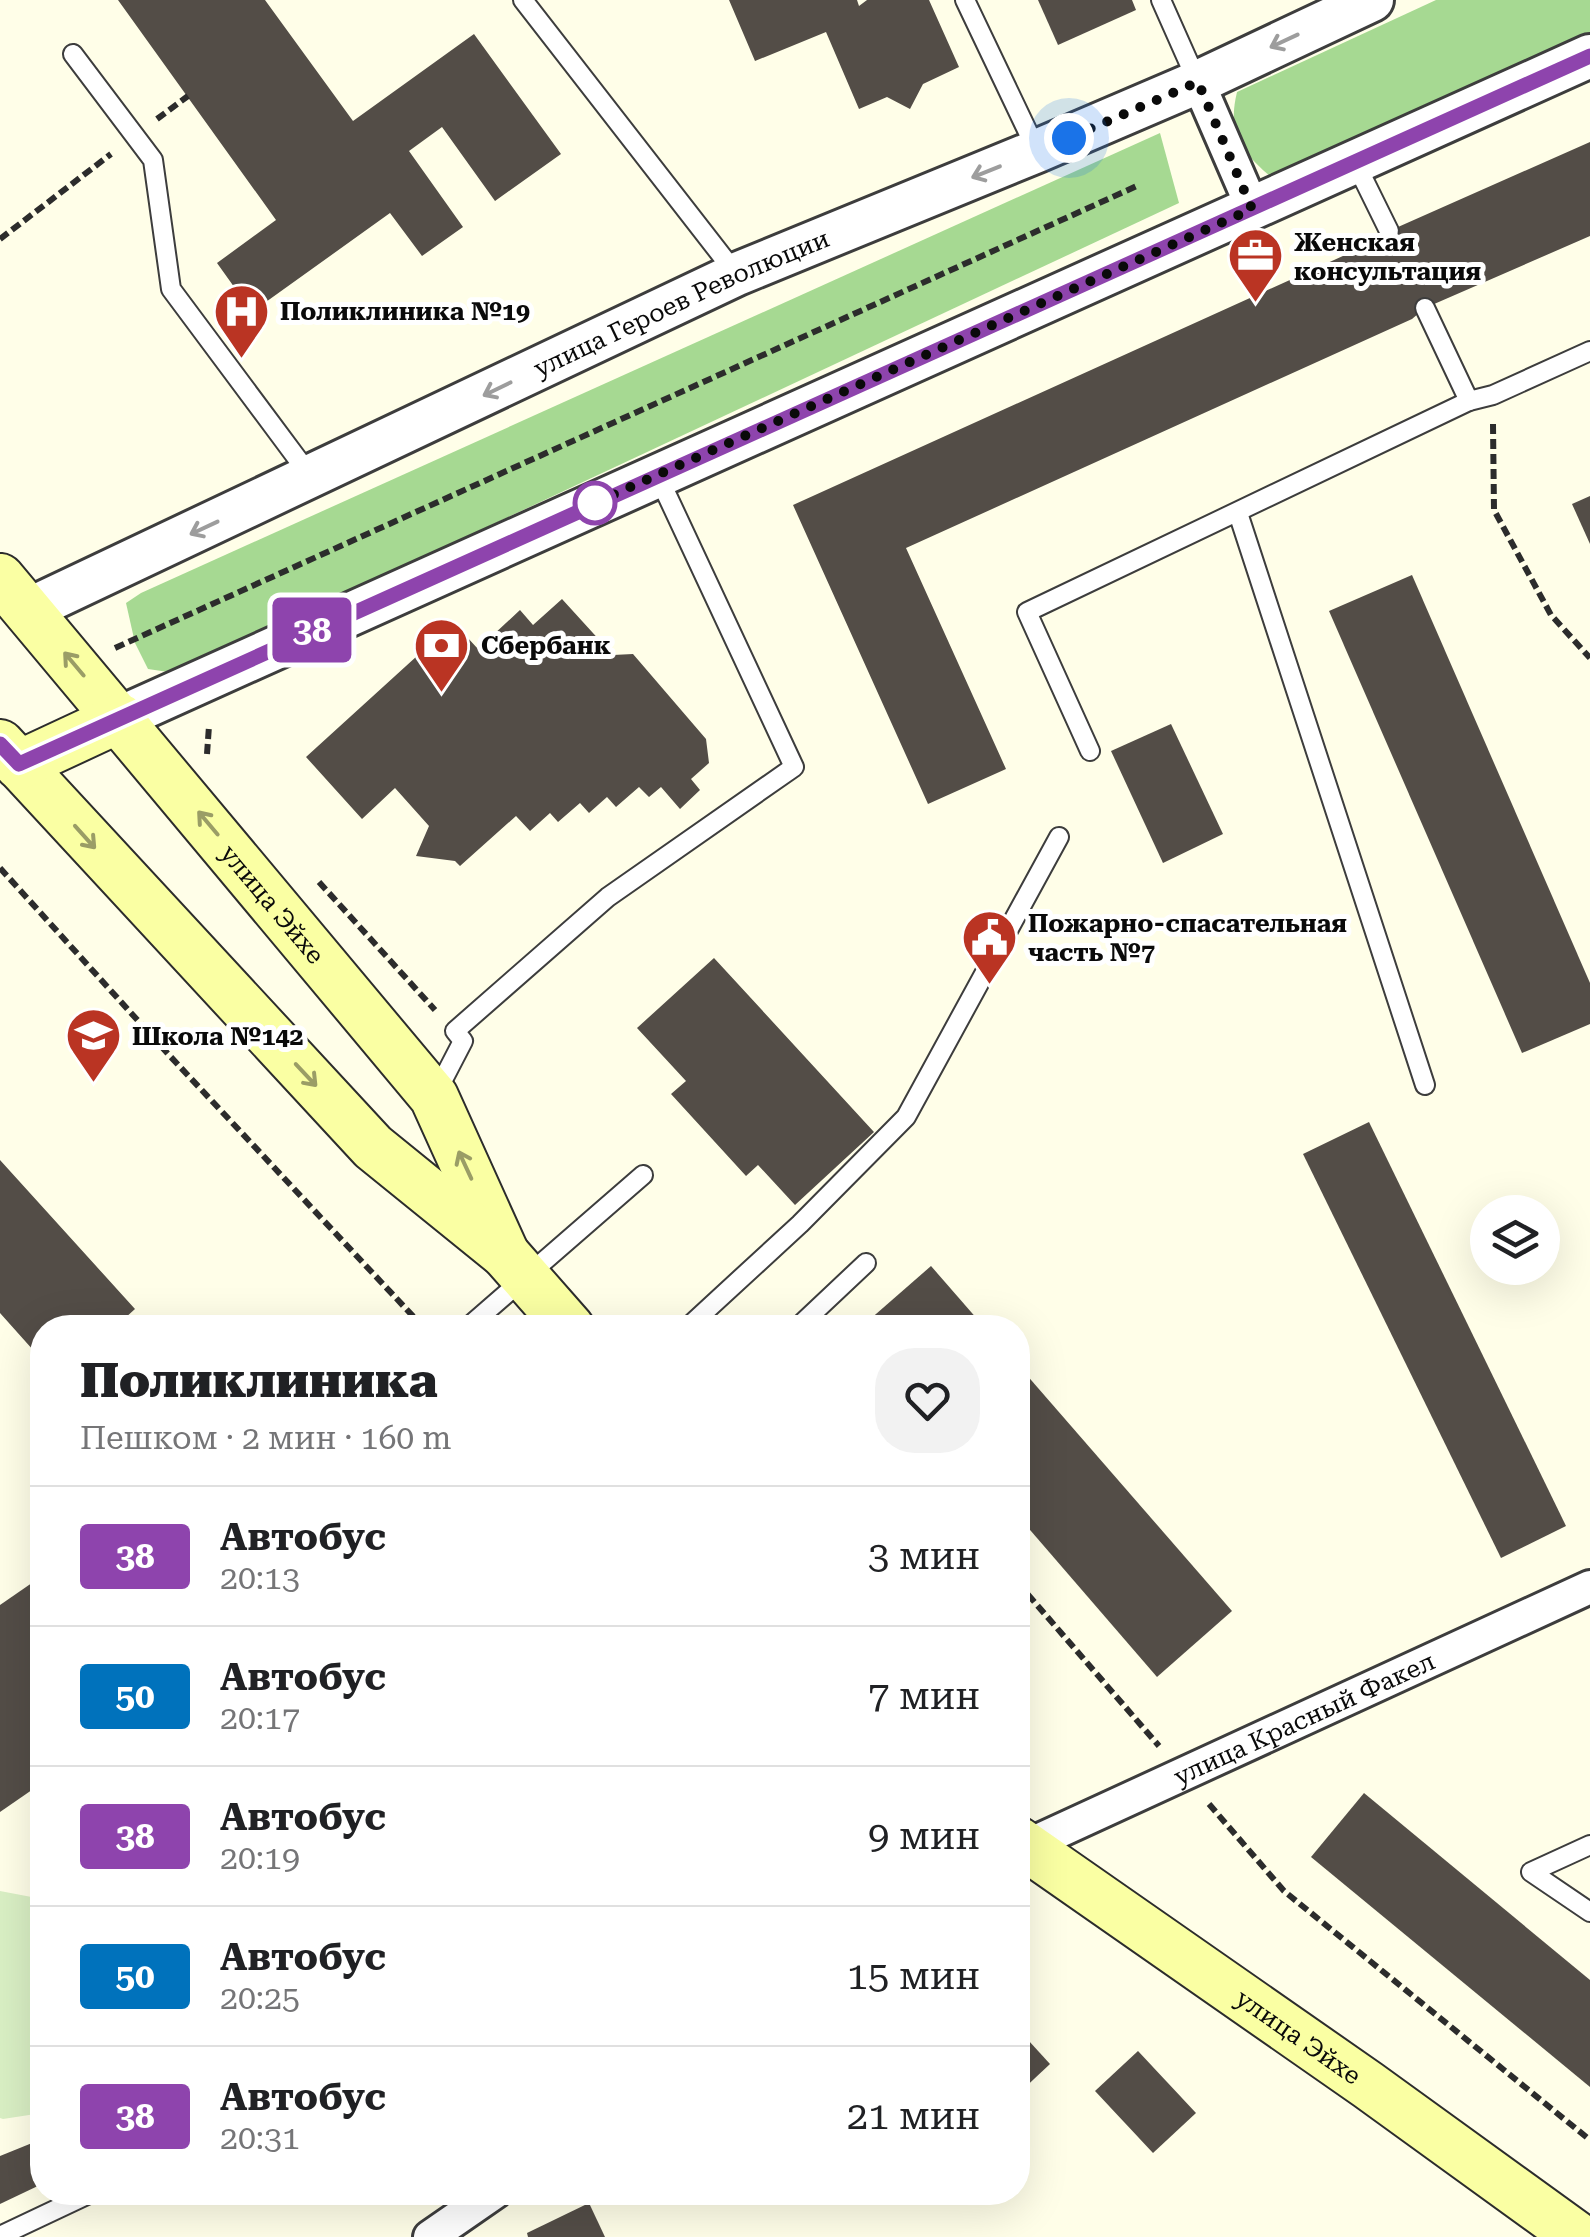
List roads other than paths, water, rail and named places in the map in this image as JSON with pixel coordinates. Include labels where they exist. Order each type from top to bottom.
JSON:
[{"type":"main road","name":"улица Эйхе","points":[[9,603],[120,718],[434,1096],[515,1264]]},
{"type":"main road","points":[[6,761],[120,718]]},
{"type":"main road","name":"улица Эйхе","points":[[6,761],[372,1146],[515,1264],[559,1315]]},
{"type":"main road","name":"улица Эйхе","points":[[1030,1854],[1368,2085],[1578,2237]]},
{"type":"street","name":"улица Героев Революции","points":[[9,603],[311,478],[736,274],[1037,152],[1372,0]]},
{"type":"street","points":[[120,718],[1590,56]]},
{"type":"street","points":[[1198,82],[1252,209]]},
{"type":"street","name":"улица Красный Факел","points":[[1030,1841],[1184,1775],[1590,1588]]},
{"type":"street","points":[[430,2237],[476,2205]]},
{"type":"lane","points":[[523,0],[736,274]]},
{"type":"lane","points":[[965,0],[1037,152]]},
{"type":"lane","points":[[1161,0],[1198,82]]},
{"type":"lane","points":[[73,54],[154,160],[171,289],[311,478]]},
{"type":"lane","points":[[1356,164],[1389,230]]},
{"type":"lane","points":[[1425,308],[1470,401]]},
{"type":"lane","points":[[1090,751],[1027,612],[1470,401],[1493,395],[1590,351]]},
{"type":"lane","points":[[434,1096],[463,1040],[456,1031],[608,897],[794,767],[658,476]]},
{"type":"lane","points":[[1238,514],[1425,1084]]},
{"type":"lane","points":[[701,1315],[800,1224],[906,1117],[1060,837]]},
{"type":"lane","points":[[477,1315],[515,1264],[643,1175]]},
{"type":"lane","points":[[811,1315],[866,1263]]},
{"type":"lane","points":[[1590,1846],[1531,1872],[1590,1912]]},
{"type":"lane","points":[[0,2236],[66,2205]]},
{"type":"place","name":"Женская консультация","points":[[1255,305]]},
{"type":"place","name":"Поликлиника №19","points":[[241,360]]},
{"type":"place","name":"Сбербанк","points":[[442,694]]},
{"type":"place","name":"Пожарно-спасательная часть №7","points":[[989,986]]},
{"type":"place","name":"Школа №142","points":[[93,1085]]}]
